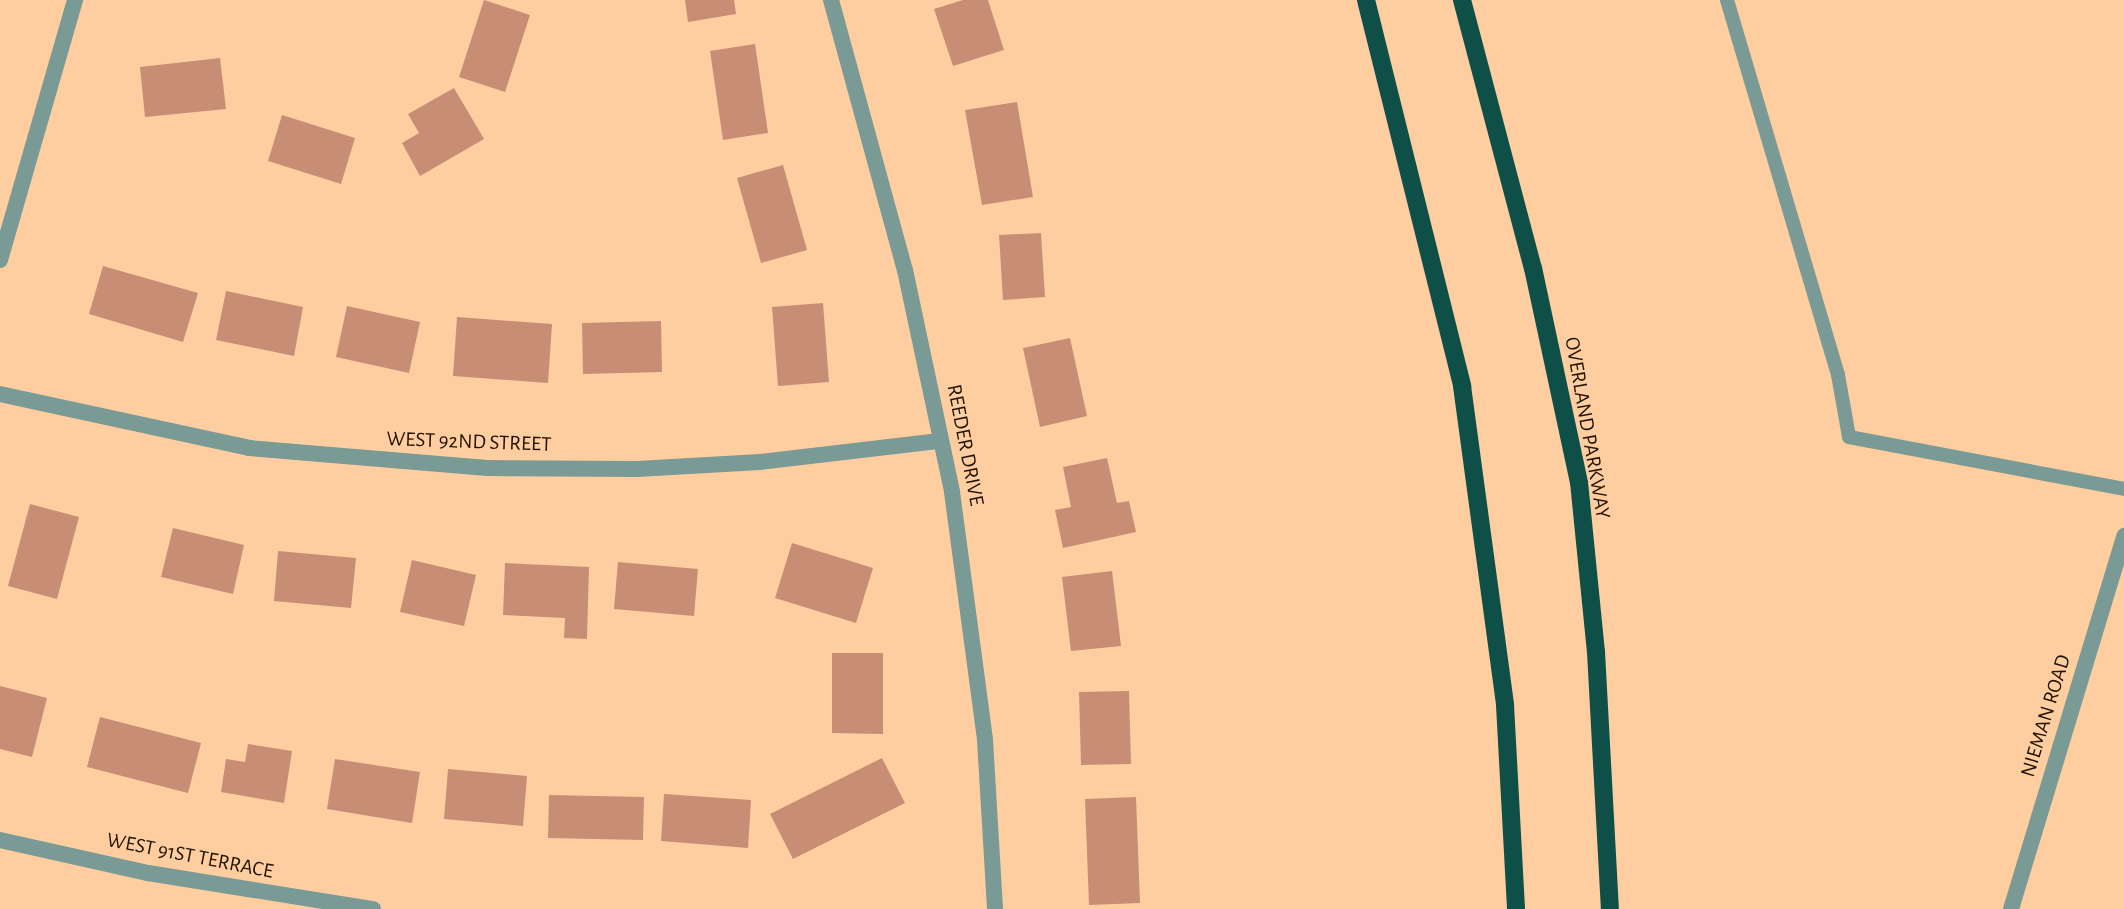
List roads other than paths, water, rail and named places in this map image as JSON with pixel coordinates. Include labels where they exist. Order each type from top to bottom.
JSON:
[{"type":"highway","points":[[1366,0],[1416,185],[1464,397],[1505,705],[1516,909]]},
{"type":"highway","name":"OVERLAND PARKWAY","points":[[1462,0],[1533,268],[1579,482],[1597,663],[1611,909]]},
{"type":"street","points":[[0,260],[75,0]]},
{"type":"street","name":"REEDER DRIVE","points":[[831,0],[905,270],[940,441],[977,671],[995,909]]},
{"type":"street","name":"WEST 92ND STREET","points":[[0,394],[249,448],[487,468],[749,463],[940,441]]},
{"type":"street","name":"NIEMAN ROAD","points":[[2011,909],[2124,536]]},
{"type":"street","name":"WEST 91ST TERRACE","points":[[0,840],[148,873],[373,909]]},
{"type":"lane","points":[[1727,0],[1838,375],[1849,437],[2124,489]]}]
